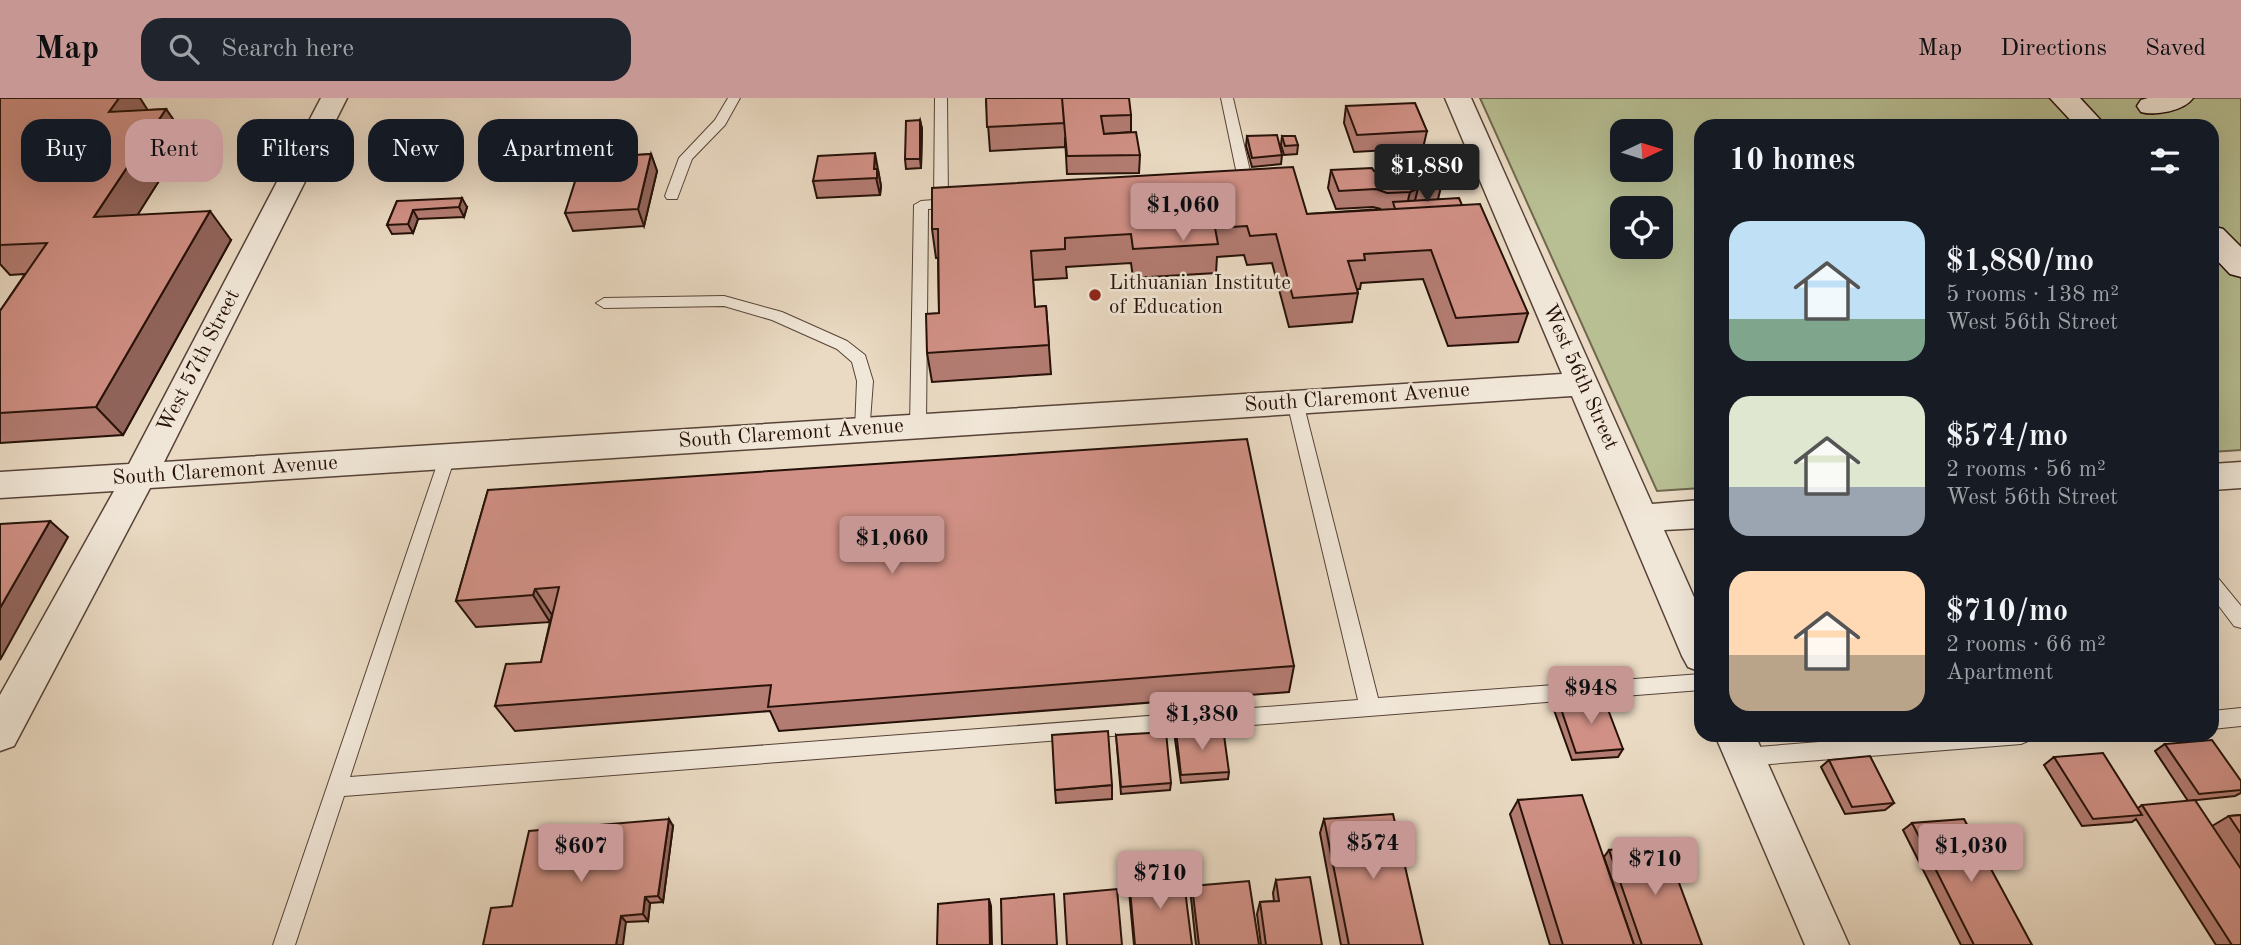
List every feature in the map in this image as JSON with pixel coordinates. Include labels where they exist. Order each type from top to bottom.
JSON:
[{"type":"street","name":"West 57th Street","points":[[0,733],[139,477],[334,98]]},
{"type":"street","name":"West 56th Street","points":[[1458,98],[1694,640]]},
{"type":"street","points":[[2064,98],[2085,119]]},
{"type":"street","points":[[2151,110],[2179,98]]},
{"type":"street","points":[[2219,243],[2241,265]]},
{"type":"street","name":"South Claremont Avenue","points":[[0,485],[1582,384]]},
{"type":"street","points":[[2219,477],[2241,475]]},
{"type":"street","points":[[1641,518],[1694,514]]},
{"type":"street","points":[[1740,746],[1827,945]]},
{"type":"lane","points":[[671,196],[686,158],[720,122],[734,98]]},
{"type":"lane","points":[[942,98],[942,204]]},
{"type":"lane","points":[[1227,98],[1247,188],[1233,189]]},
{"type":"lane","points":[[918,426],[921,205],[969,203]]},
{"type":"lane","points":[[604,303],[724,301],[777,316],[842,345],[859,359],[865,381],[863,430]]},
{"type":"lane","points":[[1295,402],[1370,706]]},
{"type":"lane","points":[[284,945],[447,457]]},
{"type":"lane","points":[[2219,592],[2241,620]]},
{"type":"lane","points":[[338,787],[1694,683]]},
{"type":"lane","points":[[2219,719],[2241,717]]},
{"type":"lane","points":[[1740,746],[1842,742]]},
{"type":"green space","points":[[1480,98],[2241,98],[2241,450],[2219,452],[2219,119],[1694,119],[1694,488],[1657,491]]},
{"type":"building","points":[[0,98],[119,98],[109,112],[166,109],[159,119],[125,119],[125,170],[94,217],[210,211],[96,407],[0,413],[0,311],[47,243],[0,245]]},
{"type":"building","points":[[986,98],[1062,98],[1064,123],[987,127]]},
{"type":"building","points":[[1062,98],[1129,98],[1131,115],[1101,116],[1104,134],[1136,132],[1140,155],[1067,156]]},
{"type":"building","points":[[1415,103],[1427,131],[1357,135],[1346,106]]},
{"type":"building","points":[[920,120],[920,159],[905,159],[906,121]]},
{"type":"building","points":[[1277,135],[1282,155],[1252,158],[1247,136]]},
{"type":"building","points":[[1282,136],[1295,136],[1298,145],[1285,146]]},
{"type":"building","points":[[875,153],[874,169],[877,169],[877,178],[813,181],[818,156]]},
{"type":"building","points":[[651,154],[638,209],[565,213],[575,182],[638,182],[638,155]]},
{"type":"building","points":[[1432,164],[1441,187],[1418,188],[1410,192],[1387,193],[1376,189],[1339,191],[1331,170],[1372,168],[1374,171],[1383,171],[1388,167]]},
{"type":"building","points":[[1293,167],[1307,214],[1480,204],[1528,313],[1456,318],[1431,250],[1364,254],[1365,260],[1348,261],[1358,293],[1293,298],[1276,234],[1250,236],[1247,226],[1215,228],[1218,244],[1133,249],[1131,234],[1065,238],[1065,249],[1031,251],[1035,307],[1046,306],[1049,345],[927,353],[926,314],[939,313],[938,229],[932,229],[932,188]]},
{"type":"building","points":[[462,198],[459,207],[413,210],[408,224],[387,225],[397,201]]},
{"type":"building","points":[[1459,198],[1462,205],[1395,209],[1393,202]]},
{"type":"building","points":[[1247,439],[1294,666],[768,707],[771,685],[495,706],[506,664],[541,662],[559,587],[535,589],[533,595],[456,601],[488,490]]},
{"type":"building","points":[[50,521],[0,608],[0,524]]},
{"type":"building","points":[[1604,699],[1623,749],[1576,753],[1559,703]]},
{"type":"building","points":[[1223,728],[1229,772],[1181,775],[1176,731]]},
{"type":"building","points":[[1108,731],[1112,785],[1055,790],[1052,735]]},
{"type":"building","points":[[1166,732],[1171,783],[1121,787],[1116,735]]},
{"type":"building","points":[[2213,742],[2241,781],[2241,790],[2199,794],[2165,744]]},
{"type":"building","points":[[2103,753],[2142,815],[2093,819],[2054,757]]},
{"type":"building","points":[[1870,756],[1894,803],[1852,807],[1829,760]]},
{"type":"building","points":[[1582,795],[1634,945],[1563,945],[1518,800]]},
{"type":"building","points":[[2195,800],[2241,869],[2241,945],[2232,945],[2142,805]]},
{"type":"building","points":[[1393,814],[1423,945],[1349,945],[1324,819]]},
{"type":"building","points":[[2241,815],[2241,834],[2229,816]]},
{"type":"building","points":[[669,819],[658,896],[645,897],[643,914],[621,916],[616,945],[483,945],[491,908],[512,906],[529,831]]},
{"type":"building","points":[[1964,819],[2032,945],[1974,945],[1912,823]]},
{"type":"building","points":[[1665,845],[1702,945],[1642,945],[1609,850]]},
{"type":"building","points":[[1183,874],[1192,945],[1135,945],[1129,879]]},
{"type":"building","points":[[1310,877],[1322,945],[1266,945],[1260,902],[1279,901],[1276,880]]},
{"type":"building","points":[[1249,881],[1259,945],[1199,945],[1192,886]]},
{"type":"building","points":[[1117,889],[1122,945],[1067,945],[1064,894]]},
{"type":"building","points":[[1054,894],[1057,945],[1002,945],[1001,899]]},
{"type":"building","points":[[989,899],[990,945],[937,945],[938,904]]},
{"type":"place","name":"Lithuanian Institute of Education","points":[[1095,295]]}]
